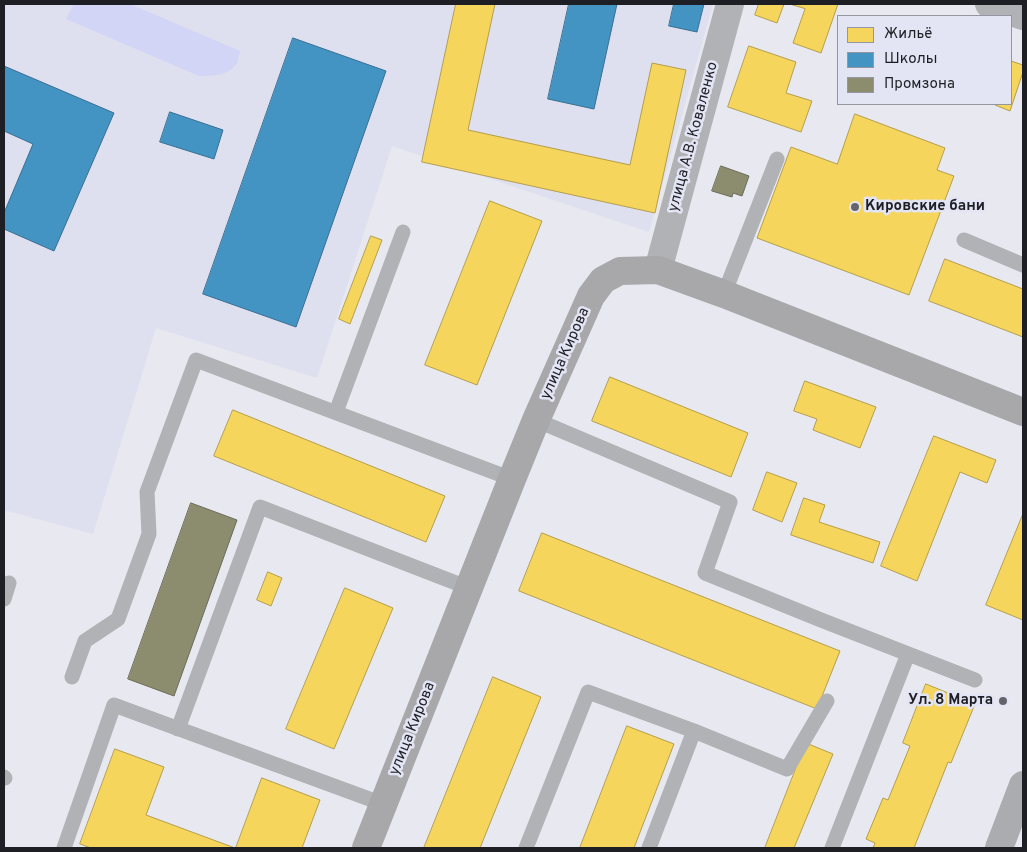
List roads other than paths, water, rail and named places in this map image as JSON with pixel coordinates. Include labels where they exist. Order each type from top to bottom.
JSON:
[{"type":"main road","name":"улица Кирова","points":[[366,848],[536,420],[591,296],[603,280],[620,271],[658,270],[724,294],[1023,412]]},
{"type":"main road","points":[[999,848],[1023,785]]},
{"type":"street","name":"улица А.В. Коваленко","points":[[658,270],[730,4]]},
{"type":"street","points":[[989,4],[1023,16]]},
{"type":"lane","points":[[724,294],[777,159]]},
{"type":"lane","points":[[336,412],[403,232]]},
{"type":"lane","points":[[964,240],[1023,265]]},
{"type":"lane","points":[[72,677],[84,641],[118,620],[149,534],[147,492],[196,360],[512,479]]},
{"type":"lane","points":[[536,420],[730,502],[705,572],[975,680]]},
{"type":"lane","points":[[178,728],[260,507],[469,588]]},
{"type":"lane","points":[[4,599],[9,583]]},
{"type":"lane","points":[[832,848],[908,654]]},
{"type":"lane","points":[[526,848],[588,692],[694,731],[787,769],[827,701]]},
{"type":"lane","points":[[64,848],[114,705],[383,804]]},
{"type":"lane","points":[[649,848],[694,731]]},
{"type":"place","name":"Кировские бани","points":[[855,207]]},
{"type":"place","name":"Ул. 8 Марта","points":[[1003,701]]}]
